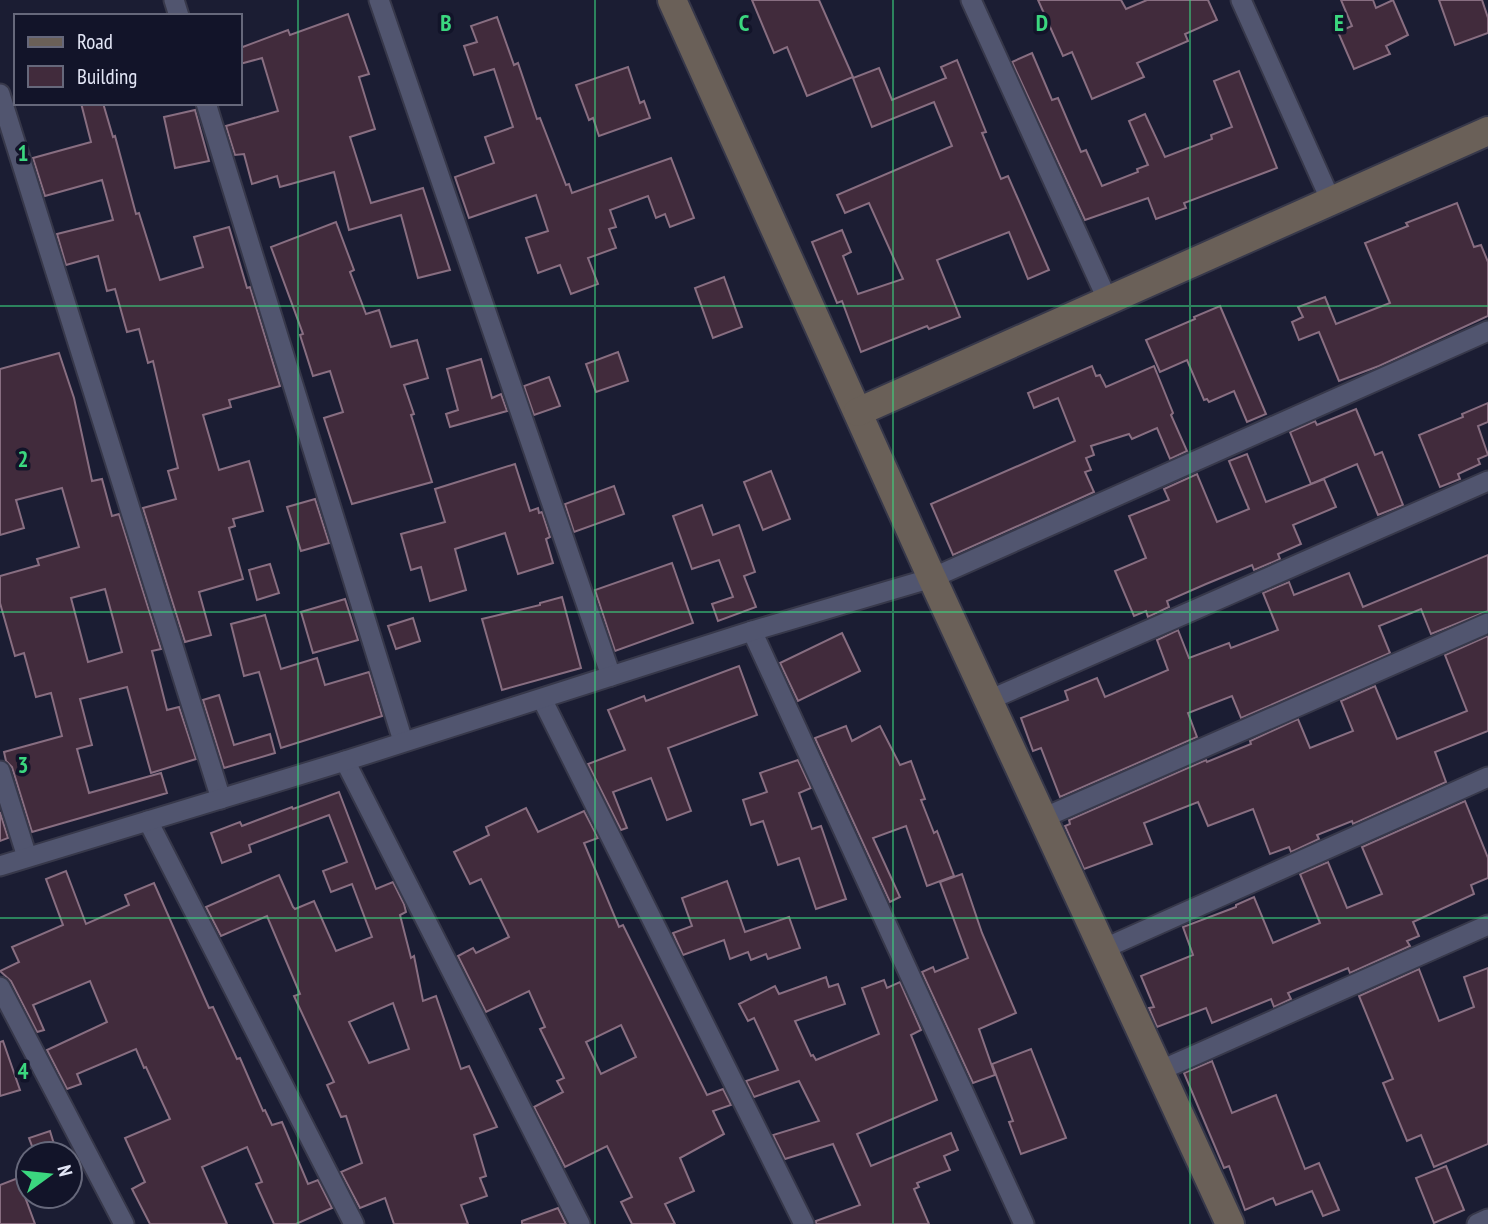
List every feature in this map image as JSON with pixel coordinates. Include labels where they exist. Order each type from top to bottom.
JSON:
[{"type":"street","points":[[379,0],[611,676]]},
{"type":"street","points":[[672,0],[932,578],[1230,1224]]},
{"type":"street","points":[[971,0],[1108,301]]},
{"type":"street","points":[[1241,0],[1331,201]]},
{"type":"street","points":[[0,94],[221,799]]},
{"type":"street","points":[[207,105],[403,741]]},
{"type":"street","points":[[858,412],[1488,131]]},
{"type":"street","points":[[0,866],[345,761],[752,631],[932,578],[1488,331]]},
{"type":"street","points":[[989,700],[1488,481]]},
{"type":"street","points":[[1042,818],[1488,623]]},
{"type":"street","points":[[752,631],[1024,1224]]},
{"type":"street","points":[[542,699],[804,1224]]},
{"type":"street","points":[[345,761],[580,1224]]},
{"type":"street","points":[[0,771],[27,857]]},
{"type":"street","points":[[1103,949],[1488,777]]},
{"type":"street","points":[[148,821],[354,1224]]},
{"type":"street","points":[[1159,1071],[1488,925]]},
{"type":"street","points":[[0,987],[124,1224]]},
{"type":"street","points":[[1477,1224],[1488,1219]]},
{"type":"building","points":[[752,0],[819,0],[853,77],[807,96],[787,47],[774,53]]},
{"type":"building","points":[[1038,0],[1121,0],[1126,9],[1147,0],[1208,0],[1217,20],[1185,34],[1188,41],[1137,63],[1144,77],[1092,99],[1072,52],[1063,56]]},
{"type":"building","points":[[1341,0],[1373,0],[1376,8],[1393,0],[1408,35],[1386,46],[1390,54],[1354,69],[1338,32],[1352,26]]},
{"type":"building","points":[[1439,0],[1482,0],[1488,18],[1488,33],[1455,45]]},
{"type":"building","points":[[348,14],[369,74],[359,77],[375,129],[350,137],[371,203],[423,188],[450,270],[418,278],[401,215],[349,230],[334,172],[280,187],[277,176],[252,184],[244,154],[235,155],[226,126],[278,111],[262,58],[242,63],[242,47],[288,30],[290,35]]},
{"type":"building","points":[[497,17],[514,65],[518,63],[537,119],[540,118],[566,185],[569,184],[572,193],[671,158],[694,218],[670,227],[665,214],[656,218],[648,196],[610,210],[616,227],[609,229],[616,248],[588,258],[598,284],[571,294],[560,265],[538,273],[526,238],[548,231],[536,195],[469,218],[455,177],[494,163],[485,137],[513,127],[494,69],[474,75],[464,46],[477,42],[471,26]]},
{"type":"building","points":[[1032,53],[1052,100],[1058,98],[1081,152],[1086,150],[1102,186],[1138,172],[1137,169],[1148,165],[1129,121],[1145,114],[1165,157],[1212,139],[1211,135],[1232,127],[1214,81],[1239,71],[1277,168],[1184,203],[1186,208],[1156,219],[1148,198],[1085,220],[1012,62]]},
{"type":"building","points":[[957,60],[986,132],[982,133],[1001,179],[1008,176],[1049,270],[1028,279],[1009,232],[937,260],[960,317],[929,329],[927,326],[861,352],[842,301],[837,303],[812,242],[842,230],[851,252],[843,256],[858,294],[903,279],[869,203],[845,213],[837,195],[952,146],[934,102],[872,127],[853,78],[879,68],[892,100],[946,78],[941,67]]},
{"type":"building","points":[[628,67],[640,103],[644,101],[650,118],[599,136],[593,118],[589,120],[576,85]]},
{"type":"building","points":[[82,105],[104,105],[113,137],[115,136],[136,214],[139,213],[160,280],[203,267],[194,237],[229,227],[280,386],[229,400],[231,407],[203,415],[219,470],[249,461],[263,511],[233,519],[235,526],[229,528],[243,579],[199,592],[211,635],[185,642],[143,508],[176,499],[168,471],[178,468],[153,361],[148,363],[139,329],[127,332],[115,289],[107,291],[98,256],[66,265],[57,234],[113,220],[102,180],[45,196],[33,158],[91,142]]},
{"type":"building","points":[[195,110],[209,161],[175,168],[164,117]]},
{"type":"building","points":[[1457,203],[1474,247],[1481,245],[1488,262],[1488,316],[1379,366],[1339,381],[1319,332],[1299,340],[1292,322],[1303,317],[1298,307],[1325,297],[1336,324],[1390,303],[1365,243]]},
{"type":"building","points":[[336,222],[354,270],[350,272],[366,314],[379,310],[391,347],[417,340],[428,378],[404,385],[432,482],[352,504],[324,418],[343,412],[330,371],[313,376],[300,335],[303,334],[271,247]]},
{"type":"building","points":[[724,277],[742,327],[713,338],[695,288]]},
{"type":"building","points":[[1220,306],[1266,414],[1247,422],[1234,391],[1209,402],[1204,400],[1187,360],[1160,372],[1146,340]]},
{"type":"building","points":[[618,352],[628,381],[596,392],[586,364]]},
{"type":"building","points":[[59,353],[74,398],[92,481],[102,479],[112,516],[119,514],[161,649],[152,651],[167,710],[179,707],[196,759],[151,773],[127,687],[80,699],[92,745],[77,749],[89,793],[161,773],[167,793],[32,832],[12,767],[6,761],[4,752],[62,736],[51,693],[36,697],[24,653],[15,656],[0,603],[0,576],[39,565],[37,559],[79,547],[62,488],[16,500],[24,528],[0,535],[0,369]],"holes":[[[105,589],[122,652],[88,662],[71,598]]]},
{"type":"building","points":[[481,359],[492,398],[501,394],[507,411],[450,427],[446,414],[458,410],[447,369]]},
{"type":"building","points":[[1092,366],[1096,376],[1100,375],[1106,387],[1154,366],[1187,451],[1170,459],[1157,428],[1132,439],[1129,434],[1091,446],[1094,455],[1086,458],[1091,470],[1085,472],[1094,492],[953,555],[931,504],[1075,441],[1058,398],[1034,408],[1028,393]]},
{"type":"building","points":[[549,377],[560,406],[534,415],[524,386]]},
{"type":"building","points":[[1488,403],[1488,422],[1478,426],[1488,455],[1478,459],[1480,464],[1458,474],[1460,479],[1440,487],[1419,435],[1463,417],[1462,414]]},
{"type":"building","points":[[1356,409],[1375,455],[1382,452],[1403,505],[1378,515],[1357,464],[1311,484],[1290,432],[1315,421],[1317,425]]},
{"type":"building","points":[[1247,454],[1266,502],[1324,479],[1336,507],[1293,525],[1301,544],[1278,554],[1280,559],[1254,570],[1252,565],[1167,601],[1169,607],[1148,617],[1146,611],[1134,616],[1115,571],[1146,558],[1129,516],[1169,500],[1164,489],[1197,474],[1217,522],[1249,509],[1229,461]]},
{"type":"building","points":[[515,464],[530,511],[538,508],[539,513],[542,512],[550,537],[546,539],[553,563],[518,574],[505,533],[455,549],[466,590],[430,601],[421,567],[411,570],[401,534],[445,522],[435,489]]},
{"type":"building","points":[[771,471],[790,519],[763,530],[744,482]]},
{"type":"building","points":[[614,486],[624,514],[574,532],[565,504]]},
{"type":"building","points":[[315,499],[329,543],[301,551],[287,507]]},
{"type":"building","points":[[702,505],[713,535],[739,525],[755,572],[744,576],[756,607],[718,621],[712,604],[733,597],[719,560],[692,569],[673,516]]},
{"type":"building","points":[[1488,555],[1488,611],[1431,634],[1421,609],[1379,626],[1390,653],[1241,718],[1232,696],[1188,713],[1197,737],[1060,797],[1041,748],[1033,751],[1021,718],[1068,700],[1065,691],[1097,678],[1105,697],[1168,670],[1157,640],[1178,630],[1189,658],[1229,643],[1231,648],[1278,630],[1263,593],[1289,582],[1294,595],[1349,573],[1363,607]]},
{"type":"building","points":[[672,563],[693,623],[615,651],[595,590]]},
{"type":"building","points":[[270,564],[279,593],[257,600],[249,570]]},
{"type":"building","points":[[562,597],[581,668],[502,690],[482,619]]},
{"type":"building","points":[[345,599],[358,640],[313,653],[301,612]]},
{"type":"building","points":[[265,615],[281,669],[317,658],[325,685],[369,672],[382,716],[281,748],[259,672],[244,676],[231,624]]},
{"type":"building","points":[[413,618],[420,641],[396,649],[388,626]]},
{"type":"building","points":[[842,633],[860,671],[798,701],[780,663]]},
{"type":"building","points":[[1488,636],[1488,731],[1435,752],[1446,782],[1353,824],[1352,821],[1317,835],[1319,839],[1291,852],[1289,847],[1270,854],[1253,809],[1208,826],[1198,802],[1144,823],[1152,844],[1084,869],[1065,826],[1070,824],[1069,820],[1206,760],[1207,762],[1251,744],[1250,741],[1298,719],[1310,748],[1353,731],[1341,701],[1375,686],[1397,739],[1467,711],[1445,655]]},
{"type":"building","points":[[739,666],[757,715],[668,748],[691,811],[667,820],[651,778],[613,792],[627,828],[621,830],[588,764],[625,750],[608,710],[644,696],[646,701]]},
{"type":"building","points":[[219,695],[234,745],[270,734],[275,753],[224,768],[203,700]]},
{"type":"building","points":[[846,726],[852,741],[880,726],[900,765],[911,761],[925,799],[921,800],[934,833],[937,831],[954,876],[927,886],[906,826],[873,838],[900,897],[890,902],[815,738]]},
{"type":"building","points":[[798,760],[811,788],[799,793],[812,829],[821,826],[846,899],[816,909],[799,858],[778,865],[763,821],[751,825],[743,800],[767,792],[760,773]]},
{"type":"building","points":[[339,792],[376,889],[393,882],[404,904],[406,912],[400,915],[411,958],[414,956],[423,1001],[436,996],[461,1069],[469,1066],[497,1127],[474,1135],[486,1176],[480,1178],[487,1196],[461,1205],[468,1224],[394,1224],[385,1198],[360,1208],[341,1172],[362,1163],[346,1116],[341,1117],[327,1085],[334,1082],[294,996],[300,994],[267,916],[221,936],[206,907],[279,875],[295,909],[314,901],[336,951],[372,937],[352,884],[331,892],[323,871],[347,862],[329,815],[249,845],[251,852],[222,863],[211,833],[240,822],[242,826],[292,807],[293,809]],"holes":[[[393,1003],[409,1049],[369,1063],[349,1022]]]},
{"type":"building","points":[[1465,801],[1488,858],[1488,878],[1471,885],[1474,894],[1413,922],[1419,936],[1407,941],[1410,946],[1350,973],[1348,968],[1288,993],[1291,999],[1274,1007],[1271,999],[1212,1023],[1206,1008],[1157,1027],[1149,1008],[1154,1007],[1141,976],[1193,955],[1183,927],[1236,907],[1254,897],[1273,943],[1320,923],[1300,874],[1328,862],[1347,908],[1382,894],[1362,847]]},
{"type":"building","points":[[526,808],[538,832],[584,811],[598,838],[584,843],[619,927],[623,925],[707,1095],[723,1089],[731,1105],[713,1111],[724,1134],[680,1158],[694,1191],[665,1204],[675,1224],[632,1224],[621,1202],[632,1197],[607,1146],[565,1167],[534,1107],[563,1092],[557,1081],[564,1078],[540,1029],[545,1027],[529,991],[486,1012],[458,956],[473,948],[476,953],[509,937],[481,879],[470,884],[454,852],[489,835],[486,827]],"holes":[[[621,1025],[636,1057],[601,1074],[586,1042]]]},
{"type":"building","points":[[0,812],[8,838],[0,841]]},
{"type":"building","points":[[66,871],[86,924],[129,905],[125,895],[154,883],[209,1008],[213,1007],[237,1059],[240,1058],[263,1111],[265,1110],[272,1125],[282,1122],[308,1184],[318,1180],[332,1208],[296,1224],[274,1224],[256,1184],[262,1182],[247,1147],[202,1167],[227,1224],[150,1224],[132,1189],[145,1182],[125,1138],[170,1119],[136,1049],[77,1074],[81,1084],[67,1089],[47,1050],[107,1022],[90,981],[33,1005],[44,1030],[37,1032],[11,981],[0,971],[19,962],[12,947],[63,925],[46,879]]},
{"type":"building","points":[[962,874],[982,933],[1016,1013],[979,1029],[995,1075],[973,1083],[922,972],[933,967],[935,972],[968,958],[940,882]]},
{"type":"building","points":[[727,881],[745,932],[789,917],[800,948],[768,959],[766,954],[751,960],[748,952],[730,959],[724,940],[683,955],[673,933],[692,926],[682,898]]},
{"type":"building","points":[[1488,968],[1488,1144],[1434,1167],[1421,1135],[1407,1141],[1383,1083],[1393,1079],[1359,996],[1419,969],[1439,1021],[1474,1007],[1464,977]]},
{"type":"building","points":[[826,977],[829,987],[838,984],[845,1004],[795,1021],[811,1056],[816,1060],[879,1034],[862,988],[884,980],[887,988],[900,982],[921,1030],[911,1035],[937,1100],[857,1134],[871,1166],[951,1133],[958,1150],[944,1156],[950,1170],[917,1183],[919,1187],[914,1189],[929,1224],[816,1224],[816,1221],[860,1205],[833,1144],[785,1159],[773,1135],[819,1121],[799,1081],[754,1097],[746,1081],[778,1070],[754,1018],[748,1021],[739,1004],[775,986],[779,994]]},
{"type":"building","points":[[3,1041],[20,1090],[0,1096],[0,1042]]},
{"type":"building","points":[[1031,1049],[1066,1138],[1021,1154],[1009,1122],[1013,1121],[992,1064]]},
{"type":"building","points":[[1212,1061],[1232,1113],[1276,1095],[1305,1169],[1319,1163],[1339,1210],[1323,1216],[1312,1191],[1276,1205],[1273,1198],[1245,1210],[1229,1166],[1224,1168],[1184,1073]]},
{"type":"building","points":[[50,1131],[53,1140],[30,1140],[29,1138]]},
{"type":"building","points":[[1446,1166],[1464,1210],[1434,1223],[1416,1178]]},
{"type":"building","points":[[14,1180],[14,1210],[30,1210],[35,1224],[0,1224],[0,1185]]},
{"type":"building","points":[[558,1208],[566,1224],[522,1224],[522,1221]]}]
